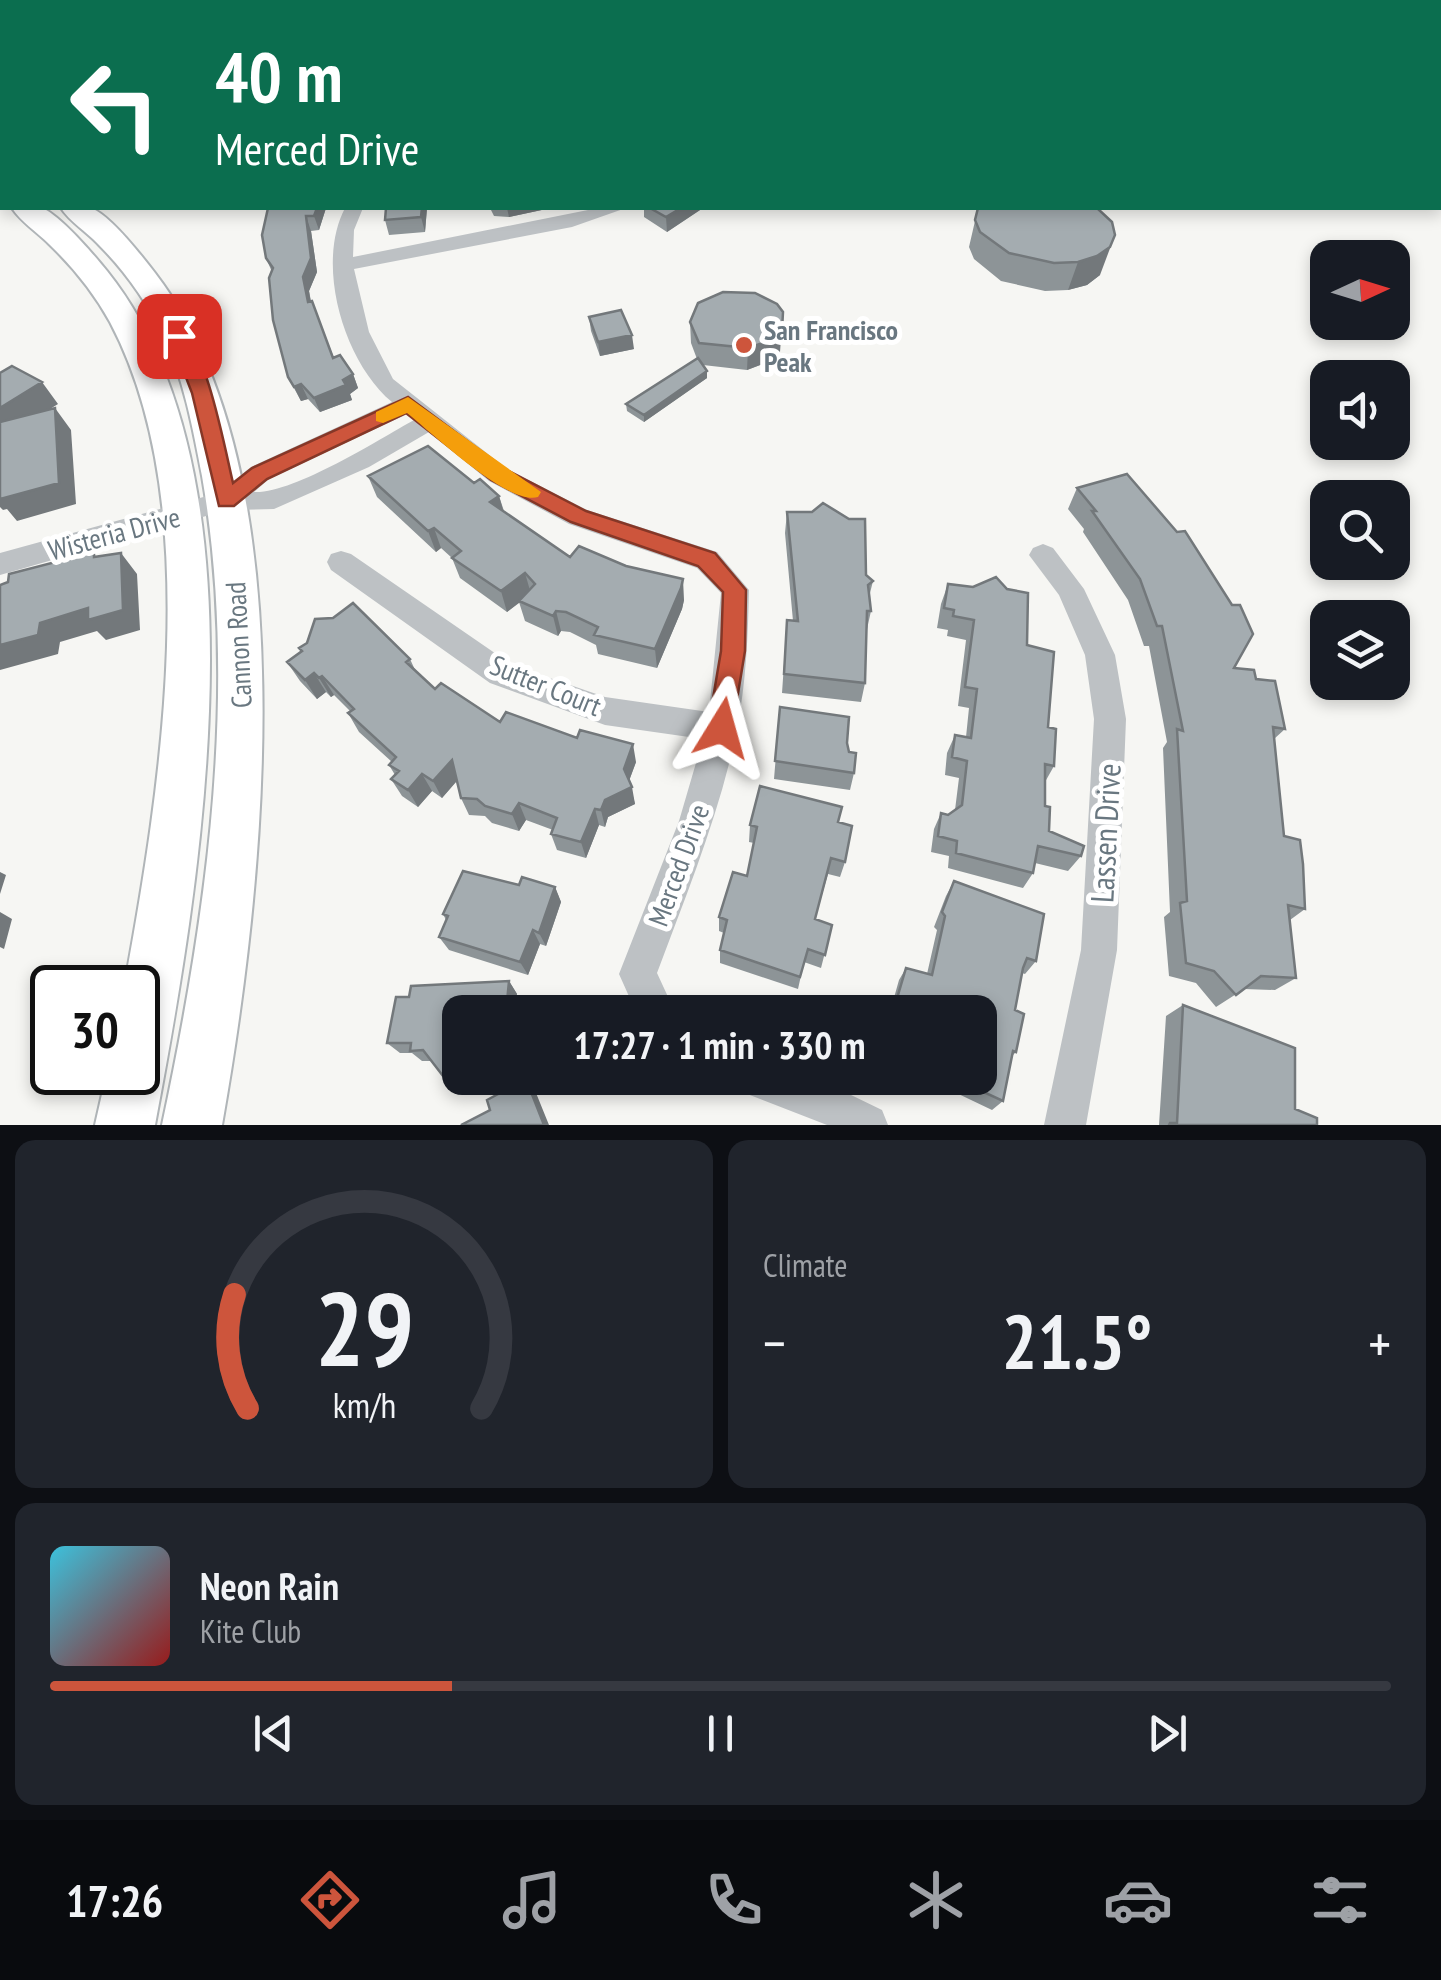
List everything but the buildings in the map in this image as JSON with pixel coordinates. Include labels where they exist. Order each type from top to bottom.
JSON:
[{"type":"main road","name":"Cannon Road","points":[[27,210],[86,262],[115,303],[140,349],[161,408],[205,507],[241,672],[242,738],[234,850],[192,1125]]},
{"type":"main road","name":"Cannon Road","points":[[76,210],[120,249],[152,289],[179,336],[202,393],[205,507],[186,751],[174,862],[156,965]]},
{"type":"main road","points":[[124,1125],[131,1095]]},
{"type":"street","name":"Merced Drive","points":[[353,210],[344,230],[345,264],[359,336],[372,367],[418,413],[498,475],[578,516],[706,560],[735,590],[733,651],[722,728],[704,796],[638,974],[648,995]]},
{"type":"street","points":[[345,264],[572,221],[610,210]]},
{"type":"street","name":"Wisteria Drive","points":[[0,564],[205,507],[264,502],[292,493],[360,462],[418,413]]},
{"type":"street","name":"Lassen Drive","points":[[1044,554],[1070,589],[1100,654],[1110,719],[1099,950],[1065,1125]]},
{"type":"street","name":"Sutter Court","points":[[341,562],[501,674],[605,711],[722,728]]},
{"type":"street","points":[[808,1095],[867,1125]]},
{"type":"slow traffic","points":[[383,417],[408,404],[498,475],[530,492]]},
{"type":"place","name":"San Francisco Peak","points":[[744,345]]},
{"type":"route","points":[[179,336],[202,393],[227,500],[260,474],[408,404],[498,475],[578,516],[706,560],[735,590],[733,651],[722,728]]}]
